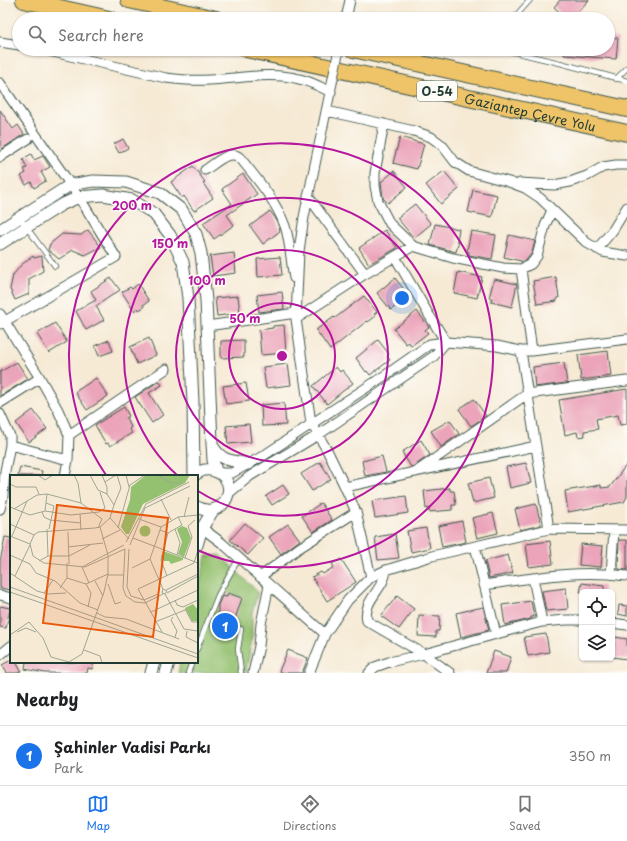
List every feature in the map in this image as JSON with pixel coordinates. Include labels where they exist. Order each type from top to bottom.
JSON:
[{"type":"highway","points":[[24,0],[78,12]]},
{"type":"highway","points":[[130,0],[184,12]]},
{"type":"highway","name":"Gaziantep Çevre Yolu","points":[[278,56],[627,133]]},
{"type":"highway","name":"Gaziantep Çevre Yolu","points":[[385,56],[627,109]]},
{"type":"street","points":[[347,12],[350,0]]},
{"type":"street","points":[[0,42],[12,44]]},
{"type":"street","points":[[70,56],[166,78],[208,80],[266,75],[285,76],[331,87]]},
{"type":"street","points":[[338,56],[304,217],[300,250],[296,316],[310,423],[327,450],[346,487],[356,512],[371,577]]},
{"type":"street","points":[[0,83],[79,197],[116,257],[1,320],[40,378],[58,410],[69,435],[68,460],[65,475]]},
{"type":"street","points":[[327,111],[384,124],[431,137],[442,145],[455,162],[469,171],[525,188],[540,198],[587,243],[603,252],[627,256]]},
{"type":"street","points":[[384,124],[375,172],[375,186],[378,201],[390,224],[413,246],[453,258],[503,268],[521,269],[532,264],[537,256],[545,226],[552,210]]},
{"type":"street","points":[[0,157],[28,139]]},
{"type":"street","points":[[205,170],[227,156],[233,154],[238,156],[260,183],[278,211],[285,227],[297,292]]},
{"type":"street","points":[[509,182],[535,185],[554,185],[570,182],[587,176],[603,167],[627,165]]},
{"type":"street","points":[[0,230],[70,185],[93,181],[126,182],[160,193],[182,210],[196,234],[202,253],[213,460],[218,472],[228,484],[229,493]]},
{"type":"street","points":[[0,244],[61,205],[79,197],[103,195],[132,200],[154,214],[170,234],[183,262],[188,304],[193,402],[194,475]]},
{"type":"street","points":[[308,196],[365,274]]},
{"type":"street","points":[[597,249],[613,230],[627,207]]},
{"type":"street","points":[[207,326],[296,316],[413,246]]},
{"type":"street","points":[[396,256],[446,342]]},
{"type":"street","points":[[521,269],[532,351]]},
{"type":"street","points":[[196,475],[202,471],[232,473],[284,442],[310,423],[390,372],[430,344],[446,342],[497,346],[520,351],[532,351],[627,339]]},
{"type":"street","points":[[198,542],[202,528],[214,509],[225,502],[229,493],[250,476],[318,435],[434,356],[446,342]]},
{"type":"street","points":[[520,351],[549,529]]},
{"type":"street","points":[[69,435],[166,369]]},
{"type":"street","points":[[0,403],[40,378]]},
{"type":"street","points":[[416,472],[527,394],[627,381]]},
{"type":"street","points":[[0,414],[10,436],[5,471],[5,496],[0,509]]},
{"type":"street","points":[[10,444],[68,460]]},
{"type":"street","points":[[212,444],[216,451],[224,459],[248,464]]},
{"type":"street","points":[[346,487],[536,446]]},
{"type":"street","points":[[198,507],[205,510],[214,509]]},
{"type":"street","points":[[260,577],[299,548],[356,512]]},
{"type":"street","points":[[202,528],[222,542],[325,634]]},
{"type":"street","points":[[309,673],[325,634],[348,600],[371,577],[386,570],[432,556],[549,529],[627,530]]},
{"type":"street","points":[[611,574],[614,530]]},
{"type":"street","points":[[475,546],[496,634]]},
{"type":"street","points":[[386,570],[386,579],[368,604],[366,615],[367,621],[424,654],[450,673]]},
{"type":"street","points":[[484,585],[572,573],[627,576]]},
{"type":"street","points":[[533,578],[542,622]]},
{"type":"street","points":[[253,673],[269,585]]},
{"type":"street","points":[[0,595],[10,598]]},
{"type":"street","points":[[369,673],[375,667],[389,662],[542,622],[579,620]]},
{"type":"street","points":[[615,623],[627,625]]},
{"type":"street","points":[[0,655],[10,647]]},
{"type":"street","points":[[151,673],[154,663]]},
{"type":"street","points":[[166,673],[169,663]]},
{"type":"lane","points":[[519,12],[530,0]]},
{"type":"lane","points":[[530,56],[627,81]]},
{"type":"lane","points":[[616,79],[627,68]]},
{"type":"lane","points":[[19,217],[55,266]]},
{"type":"lane","points":[[198,646],[218,595],[239,558]]},
{"type":"lane","points":[[240,629],[238,649],[241,673]]},
{"type":"lane","points":[[188,673],[192,663]]},
{"type":"green space","points":[[220,555],[258,592],[252,613],[252,640],[246,673],[178,673],[180,663],[198,663],[198,589],[206,556]]},
{"type":"building","points":[[560,0],[589,0],[578,12],[559,12],[554,7]]},
{"type":"building","points":[[615,38],[618,38],[616,59],[577,56],[615,56]]},
{"type":"building","points":[[0,110],[13,129],[18,125],[24,134],[2,149],[0,146]]},
{"type":"building","points":[[400,137],[424,144],[417,169],[393,163]]},
{"type":"building","points":[[123,139],[128,148],[119,153],[114,144]]},
{"type":"building","points":[[31,154],[34,160],[43,156],[50,167],[41,172],[46,181],[34,188],[31,182],[26,185],[21,176],[26,173],[24,169],[27,168],[23,159]]},
{"type":"building","points":[[193,166],[205,182],[203,183],[213,198],[194,211],[184,196],[182,198],[171,182]]},
{"type":"building","points":[[394,171],[407,187],[388,203],[383,198],[381,182]]},
{"type":"building","points":[[444,171],[459,189],[441,204],[426,185]]},
{"type":"building","points":[[243,174],[257,194],[227,215],[234,225],[214,239],[203,223],[232,204],[222,189]]},
{"type":"building","points":[[473,190],[497,195],[492,217],[468,212]]},
{"type":"building","points":[[415,204],[431,224],[414,238],[397,218]]},
{"type":"building","points":[[270,211],[276,219],[280,231],[263,244],[250,226]]},
{"type":"building","points":[[435,224],[459,229],[457,241],[459,241],[456,252],[430,245]]},
{"type":"building","points":[[88,230],[101,247],[85,255],[73,250],[59,259],[48,250],[50,244],[62,234],[81,235]]},
{"type":"building","points":[[385,230],[397,248],[369,264],[359,248]]},
{"type":"building","points":[[471,231],[496,235],[492,259],[469,255],[469,252],[467,251]]},
{"type":"building","points":[[509,235],[535,241],[532,253],[527,259],[521,262],[504,257]]},
{"type":"building","points":[[234,253],[236,273],[213,276],[210,256]]},
{"type":"building","points":[[33,256],[34,258],[42,256],[43,271],[29,279],[29,294],[15,300],[10,289],[13,275],[21,265]]},
{"type":"building","points":[[280,257],[282,275],[258,277],[257,259]]},
{"type":"building","points":[[458,272],[482,277],[477,298],[454,293]]},
{"type":"building","points":[[556,277],[559,298],[557,298],[557,301],[537,304],[533,281]]},
{"type":"building","points":[[111,278],[120,290],[96,306],[104,320],[86,330],[76,311],[96,300],[91,291]]},
{"type":"building","points":[[395,278],[409,296],[391,310],[377,293]]},
{"type":"building","points":[[494,279],[517,284],[512,307],[491,302],[492,298],[489,298]]},
{"type":"building","points":[[138,284],[149,301],[143,305],[144,307],[139,310],[138,308],[134,311],[122,292],[130,287],[132,289]]},
{"type":"building","points":[[282,292],[284,309],[259,312],[257,295]]},
{"type":"building","points":[[238,296],[240,313],[217,316],[215,298]]},
{"type":"building","points":[[364,296],[377,312],[374,314],[376,316],[368,322],[367,321],[330,350],[316,330]]},
{"type":"building","points":[[417,311],[429,327],[425,330],[428,333],[411,346],[409,342],[406,344],[394,329]]},
{"type":"building","points":[[55,323],[67,342],[49,353],[37,334]]},
{"type":"building","points":[[284,325],[286,353],[261,355],[259,330]]},
{"type":"building","points":[[149,338],[156,355],[137,364],[130,347]]},
{"type":"building","points":[[109,340],[113,351],[99,356],[95,346]]},
{"type":"building","points":[[244,340],[244,357],[221,358],[221,341]]},
{"type":"building","points":[[378,340],[389,354],[387,356],[390,360],[370,375],[356,358]]},
{"type":"building","points":[[608,351],[611,376],[581,380],[578,355]]},
{"type":"building","points":[[17,362],[28,379],[0,396],[0,372]]},
{"type":"building","points":[[564,363],[567,383],[535,387],[533,367]]},
{"type":"building","points":[[288,364],[291,385],[266,388],[263,367]]},
{"type":"building","points":[[336,367],[340,372],[342,370],[353,383],[327,404],[313,386]]},
{"type":"building","points":[[96,378],[108,396],[87,410],[75,392]]},
{"type":"building","points":[[159,381],[162,385],[149,393],[163,415],[152,423],[135,397]]},
{"type":"building","points":[[246,383],[249,401],[226,404],[223,386]]},
{"type":"building","points":[[627,389],[627,424],[620,425],[618,415],[596,419],[598,429],[584,431],[585,436],[578,437],[577,432],[565,435],[559,400]]},
{"type":"building","points":[[474,399],[486,416],[471,426],[459,409]]},
{"type":"building","points":[[284,403],[286,425],[262,426],[261,405]]},
{"type":"building","points":[[124,407],[129,416],[126,418],[131,427],[129,429],[132,433],[110,446],[108,443],[106,444],[95,425]]},
{"type":"building","points":[[33,410],[47,429],[29,442],[16,423]]},
{"type":"building","points":[[450,420],[459,434],[441,447],[431,431]]},
{"type":"building","points":[[249,424],[251,442],[228,444],[226,426]]},
{"type":"building","points":[[421,440],[430,455],[411,467],[402,452]]},
{"type":"building","points":[[382,456],[386,472],[365,476],[362,461]]},
{"type":"building","points":[[320,462],[331,479],[312,491],[301,474]]},
{"type":"building","points":[[526,463],[531,483],[510,488],[506,467]]},
{"type":"building","points":[[627,464],[627,497],[624,502],[568,512],[565,491],[601,485],[601,488],[610,487]]},
{"type":"building","points":[[20,467],[42,471],[41,475],[18,475]]},
{"type":"building","points":[[489,478],[494,498],[473,503],[468,483]]},
{"type":"building","points":[[283,485],[289,494],[272,505],[266,496]]},
{"type":"building","points":[[450,488],[450,491],[454,491],[456,505],[452,505],[452,510],[429,512],[429,508],[426,509],[424,491]]},
{"type":"building","points":[[406,496],[408,513],[375,518],[372,501]]},
{"type":"building","points":[[321,503],[332,520],[313,532],[302,516]]},
{"type":"building","points":[[536,504],[541,525],[520,530],[515,509]]},
{"type":"building","points":[[493,513],[498,533],[477,538],[472,518]]},
{"type":"building","points":[[462,521],[466,542],[442,547],[438,526]]},
{"type":"building","points":[[245,523],[263,538],[248,555],[230,540]]},
{"type":"building","points":[[288,524],[300,540],[281,554],[269,537]]},
{"type":"building","points":[[426,528],[430,548],[411,552],[407,531]]},
{"type":"building","points":[[395,534],[399,558],[378,560],[375,537]]},
{"type":"building","points":[[5,537],[10,538],[10,590],[0,588],[0,562]]},
{"type":"building","points":[[619,540],[627,540],[627,570],[618,569]]},
{"type":"building","points":[[550,541],[553,564],[529,567],[526,544]]},
{"type":"building","points":[[581,544],[603,546],[601,567],[579,565]]},
{"type":"building","points":[[508,555],[513,573],[489,578],[485,561]]},
{"type":"building","points":[[341,559],[356,582],[327,601],[312,577],[321,572],[323,574],[334,567],[332,564]]},
{"type":"building","points":[[582,583],[604,586],[604,589],[581,589]]},
{"type":"building","points":[[566,588],[568,609],[546,611],[542,591]]},
{"type":"building","points":[[228,593],[242,598],[232,628],[218,624],[221,614],[218,613],[218,605],[222,596],[227,597]]},
{"type":"building","points":[[397,596],[414,609],[399,629],[381,616]]},
{"type":"building","points":[[531,601],[534,617],[505,625],[502,605]]},
{"type":"building","points":[[619,605],[627,606],[627,616],[618,614]]},
{"type":"building","points":[[0,606],[10,608],[6,628],[0,627]]},
{"type":"building","points":[[483,607],[489,630],[461,637],[456,613]]},
{"type":"building","points":[[419,615],[440,616],[439,631],[436,631],[436,637],[418,636]]},
{"type":"building","points":[[546,634],[549,652],[528,656],[524,637]]},
{"type":"building","points":[[615,637],[627,639],[627,659],[615,657]]},
{"type":"building","points":[[288,650],[308,658],[302,673],[284,673],[279,671]]},
{"type":"building","points":[[494,651],[511,657],[506,673],[486,673]]},
{"type":"building","points":[[10,661],[10,663],[17,663],[21,671],[18,673],[7,673],[2,665]]},
{"type":"building","points":[[26,663],[94,663],[92,669],[88,668],[87,673],[45,673],[25,669]]},
{"type":"place","name":"Şahinler Vadisi Parkı","points":[[225,626]]}]
